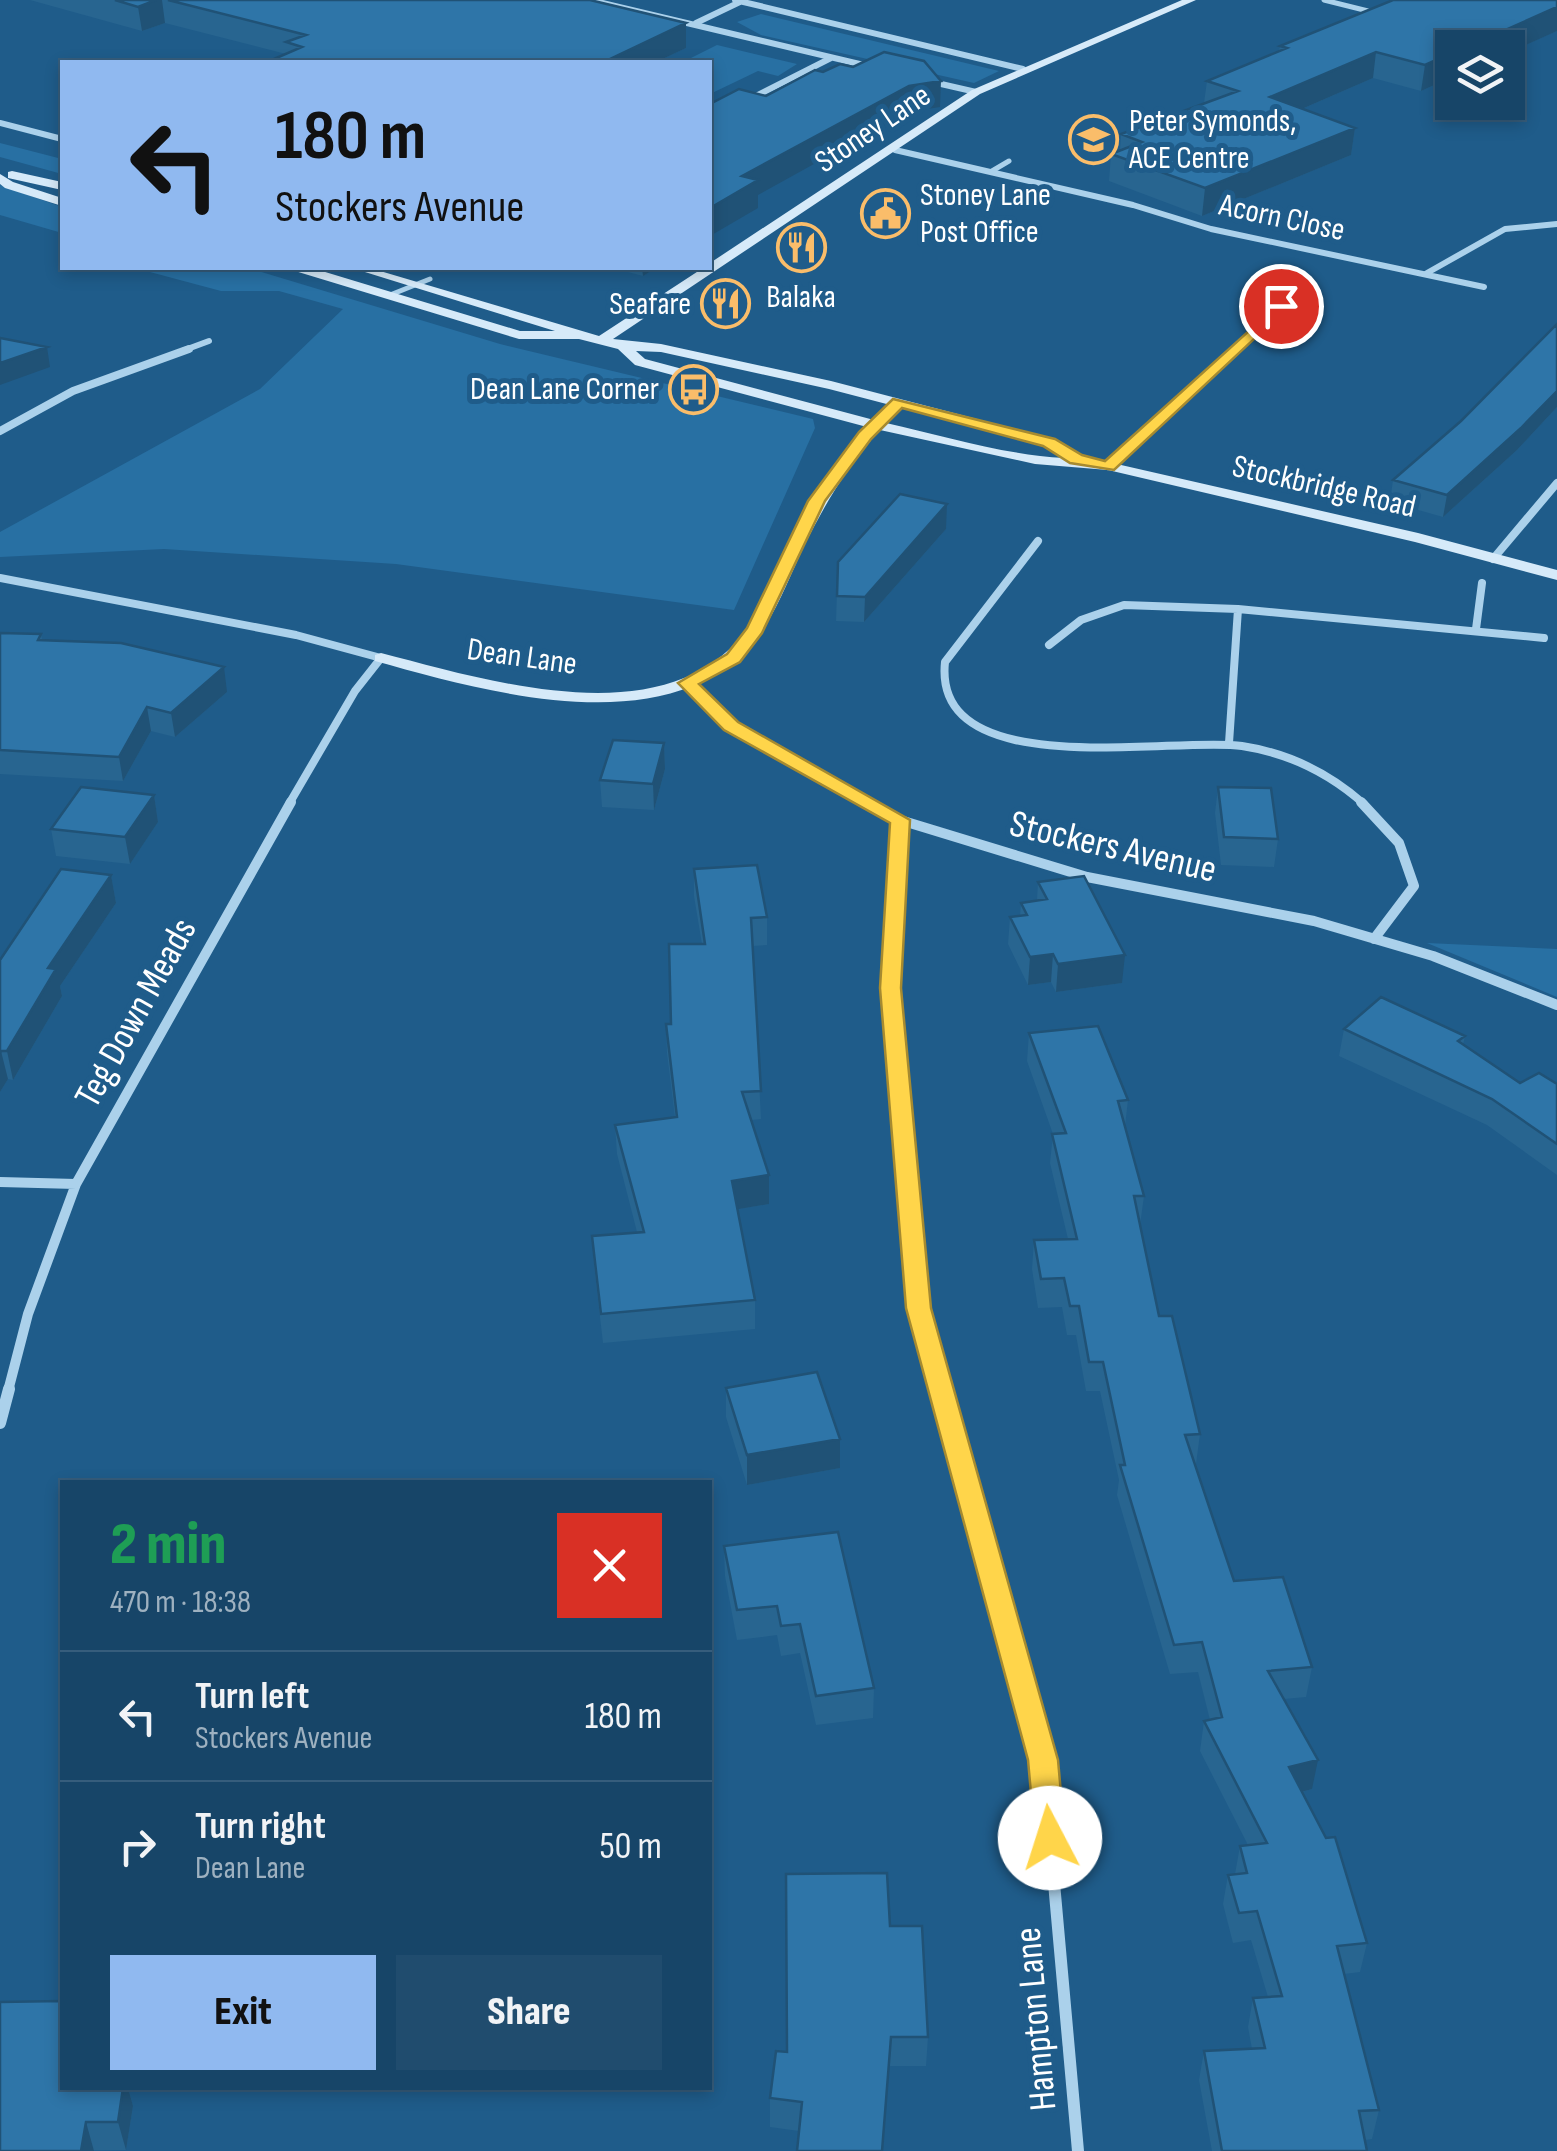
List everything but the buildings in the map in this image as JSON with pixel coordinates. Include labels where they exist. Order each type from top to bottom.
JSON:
[{"type":"main road","name":"Stoney Lane","points":[[712,269],[895,150],[976,92],[1191,0]]},
{"type":"main road","points":[[0,176],[60,186]]},
{"type":"main road","points":[[0,176],[9,186],[60,201]]},
{"type":"main road","name":"Stockbridge Road","points":[[307,270],[519,335],[579,335],[623,346],[661,348],[898,402],[1049,442],[1076,459]]},
{"type":"main road","name":"Stockbridge Road","points":[[368,270],[423,281],[579,335]]},
{"type":"main road","name":"Stoney Lane","points":[[604,339],[710,270]]},
{"type":"main road","name":"Stockbridge Road","points":[[623,346],[640,362],[876,425],[1031,460],[1076,459],[1108,466],[1557,575]]},
{"type":"main road","name":"Dean Lane","points":[[381,658],[474,684],[561,697],[621,696],[687,683],[734,658],[756,629],[816,501],[898,402]]},
{"type":"street","points":[[590,0],[886,70]]},
{"type":"street","points":[[695,23],[740,0],[1023,69]]},
{"type":"street","points":[[745,102],[832,58]]},
{"type":"street","points":[[922,79],[976,92]]},
{"type":"street","points":[[0,123],[60,138]]},
{"type":"street","name":"Acorn Close","points":[[895,150],[1133,204],[1212,229],[1484,288]]},
{"type":"street","points":[[1426,273],[1474,241],[1533,220],[1557,224]]},
{"type":"street","points":[[1108,466],[1281,306]]},
{"type":"street","points":[[0,431],[73,391],[209,341]]},
{"type":"street","points":[[1493,559],[1557,483]]},
{"type":"street","points":[[1038,541],[946,660],[944,685],[961,712],[1001,738],[1067,746],[1229,743],[1275,752],[1317,774],[1364,805],[1400,844],[1414,886],[1374,939]]},
{"type":"street","name":"Dean Lane","points":[[0,578],[296,635],[381,658]]},
{"type":"street","points":[[1476,629],[1482,583]]},
{"type":"street","points":[[1049,644],[1081,620],[1124,605],[1238,609],[1544,638]]},
{"type":"street","points":[[1229,743],[1238,609]]},
{"type":"street","name":"Teg Down Meads","points":[[0,1423],[28,1314],[76,1184],[237,893],[355,691],[381,658]]},
{"type":"street","name":"Stockers Avenue","points":[[687,683],[731,726],[900,820],[1087,877],[1314,921],[1450,962],[1557,1005]]},
{"type":"street","name":"Hampton Lane","points":[[900,820],[890,988],[918,1308],[1043,1760],[1078,2151]]},
{"type":"street","points":[[0,1182],[76,1184]]},
{"type":"lane","points":[[1324,0],[1368,11]]},
{"type":"lane","points":[[992,171],[1010,162]]},
{"type":"lane","points":[[390,295],[423,281]]},
{"type":"shaded area","points":[[761,14],[999,71],[974,83],[761,35],[737,22]]},
{"type":"shaded area","points":[[717,45],[797,64],[778,76],[758,71],[712,93],[712,60],[687,60]]},
{"type":"shaded area","points":[[0,143],[60,158],[60,173],[0,157]]},
{"type":"shaded area","points":[[0,185],[60,206],[60,232],[0,215]]},
{"type":"shaded area","points":[[142,270],[255,270],[500,344],[813,419],[815,428],[734,610],[396,564],[164,549],[0,557],[0,532],[260,389],[343,309],[279,291],[221,291]]},
{"type":"shaded area","points":[[1427,943],[1557,949],[1557,997]]},
{"type":"place","name":"Peter Symonds, ACE Centre","points":[[1094,139]]},
{"type":"place","name":"Stoney Lane Post Office","points":[[885,213]]},
{"type":"place","name":"Balaka","points":[[801,247]]},
{"type":"place","name":"Seafare","points":[[726,304]]},
{"type":"place","name":"Dean Lane Corner","points":[[694,389]]},
{"type":"route","points":[[1050,1838],[1043,1760],[918,1308],[890,988],[900,820],[731,726],[687,683],[734,658],[756,629],[816,501],[865,435],[898,402],[1049,442],[1076,459],[1108,466],[1281,306]]}]
